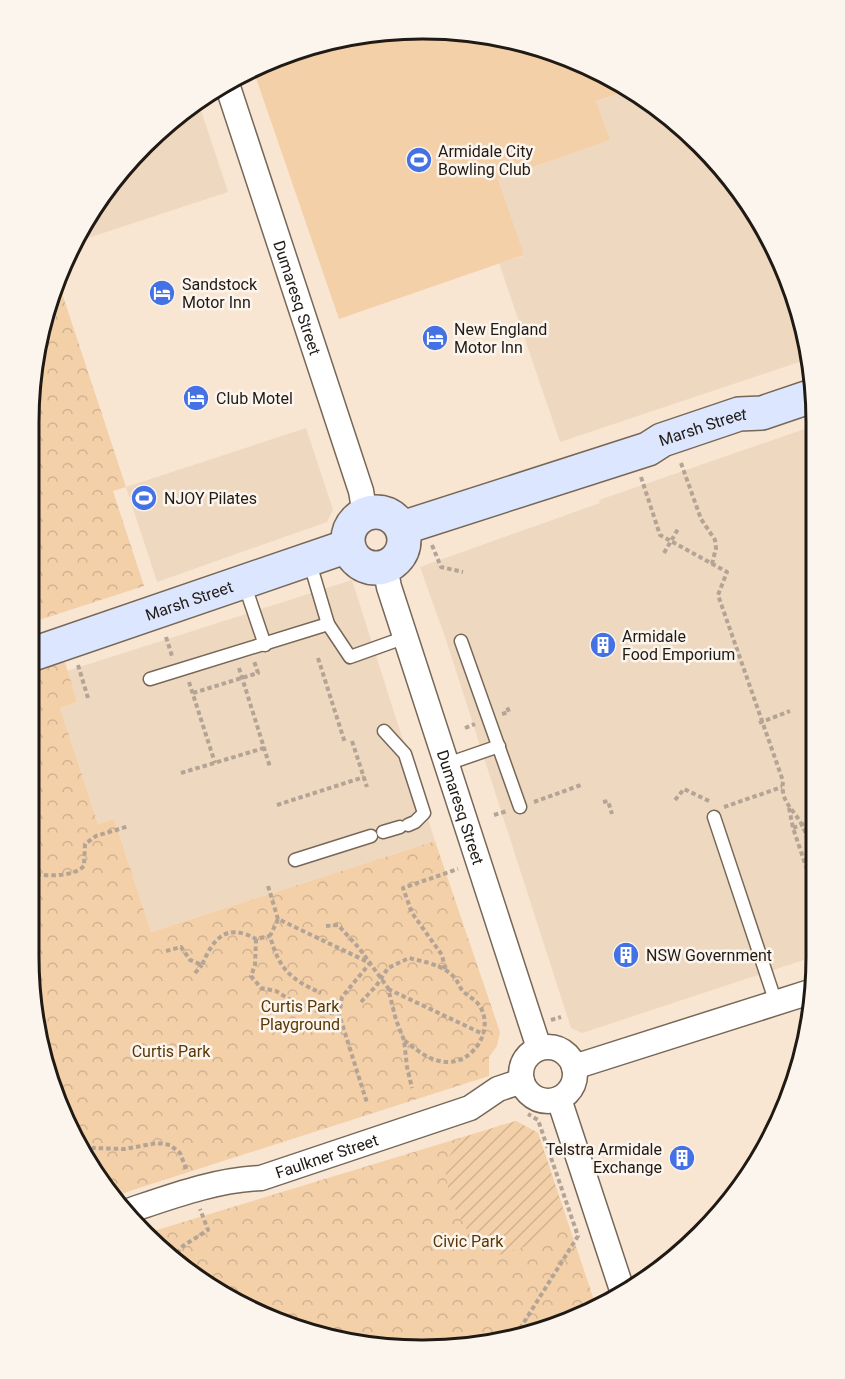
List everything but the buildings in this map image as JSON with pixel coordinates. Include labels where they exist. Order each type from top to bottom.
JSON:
[{"type":"main road","name":"Marsh Street","points":[[402,528],[644,463],[662,440],[739,414],[762,413],[805,398]]},
{"type":"main road","points":[[381,512],[390,515],[402,528],[404,544],[402,552],[392,564],[375,569],[366,567],[358,562],[348,546],[347,538],[352,523],[365,514],[381,512]]},
{"type":"main road","name":"Marsh Street","points":[[52,655],[348,546]]},
{"type":"street","name":"Dumaresq Street","points":[[229,91],[361,491],[365,514]]},
{"type":"street","name":"Dumaresq Street","points":[[385,567],[389,587],[540,1048]]},
{"type":"street","points":[[574,1067],[804,995]]},
{"type":"street","points":[[551,1047],[561,1050],[570,1057],[574,1067],[575,1079],[572,1088],[567,1095],[559,1099],[547,1101],[536,1098],[527,1091],[522,1081],[521,1071],[524,1061],[540,1048],[551,1047]]},
{"type":"street","name":"Faulkner Street","points":[[134,1209],[193,1189],[238,1179],[261,1178],[470,1108],[498,1089],[522,1081]]},
{"type":"street","points":[[559,1099],[620,1285]]},
{"type":"lane","points":[[309,560],[328,624],[350,657],[406,638]]},
{"type":"lane","points":[[244,583],[265,645]]},
{"type":"lane","points":[[150,679],[328,624]]},
{"type":"lane","points":[[461,641],[520,807]]},
{"type":"lane","points":[[295,860],[416,822],[424,813],[405,754],[384,731]]},
{"type":"lane","points":[[447,764],[499,746]]},
{"type":"lane","points":[[718,812],[777,1004]]},
{"type":"path","points":[[644,463],[660,535],[727,572],[718,595],[756,699],[760,722],[770,739],[783,781],[782,791],[789,807],[802,825],[806,837]]},
{"type":"path","points":[[681,463],[701,519],[715,540],[716,548],[712,564]]},
{"type":"path","points":[[664,553],[678,529]]},
{"type":"path","points":[[432,545],[441,567],[463,572]]},
{"type":"path","points":[[166,637],[173,658]]},
{"type":"path","points":[[234,653],[270,767]]},
{"type":"path","points":[[52,655],[88,698]]},
{"type":"path","points":[[318,658],[345,743]]},
{"type":"path","points":[[193,693],[248,676]]},
{"type":"path","points":[[188,678],[214,751],[215,763]]},
{"type":"path","points":[[509,706],[507,707],[509,712]]},
{"type":"path","points":[[760,722],[790,711]]},
{"type":"path","points":[[352,741],[367,787]]},
{"type":"path","points":[[181,773],[264,748]]},
{"type":"path","points":[[277,805],[364,777]]},
{"type":"path","points":[[494,815],[581,785]]},
{"type":"path","points":[[718,812],[782,787]]},
{"type":"path","points":[[675,800],[684,789],[712,803]]},
{"type":"path","points":[[603,802],[608,801],[612,814]]},
{"type":"path","points":[[789,807],[793,828],[806,866]]},
{"type":"path","points":[[793,828],[806,823]]},
{"type":"path","points":[[39,874],[55,876],[79,871],[84,866],[85,844],[96,836],[129,826]]},
{"type":"path","points":[[446,969],[442,955],[412,913],[403,888],[458,869]]},
{"type":"path","points":[[268,885],[278,919],[270,936],[275,956],[282,967],[298,983],[321,993]]},
{"type":"path","points":[[278,919],[370,963]]},
{"type":"path","points":[[326,926],[338,925],[359,948],[388,988],[404,1040],[412,1088]]},
{"type":"path","points":[[195,973],[202,965],[212,943],[225,933],[243,932],[256,939],[270,936]]},
{"type":"path","points":[[256,939],[255,965],[251,976],[261,988],[276,991],[302,1007],[339,1014]]},
{"type":"path","points":[[166,951],[181,947],[190,960],[202,965]]},
{"type":"path","points":[[361,1002],[388,968],[409,958],[446,969],[463,991],[479,1005],[485,1022],[477,1048],[465,1058],[449,1063],[431,1059],[404,1040]]},
{"type":"path","points":[[367,1103],[339,1014],[342,997],[370,963]]},
{"type":"path","points":[[388,988],[483,1034]]},
{"type":"path","points":[[551,1020],[561,1017]]},
{"type":"path","points":[[521,1327],[578,1236],[538,1120],[528,1114]]},
{"type":"path","points":[[89,1146],[92,1148],[125,1149],[157,1143],[170,1145],[180,1153],[189,1176]]},
{"type":"path","points":[[178,1252],[208,1230],[201,1210]]},
{"type":"shaded area","points":[[619,93],[636,104],[694,151],[727,189],[755,231],[777,276],[793,323],[801,361],[560,442],[499,263],[523,256],[498,179],[609,140],[596,101]]},
{"type":"shaded area","points":[[201,110],[228,192],[86,239],[104,209],[134,170],[151,151]]},
{"type":"shaded area","points":[[306,428],[333,510],[327,522],[157,582],[126,487]]},
{"type":"shaded area","points":[[806,428],[806,957],[806,959],[582,1033],[571,1028],[446,640],[420,567],[600,503],[599,500]]},
{"type":"shaded area","points":[[352,580],[435,841],[151,932],[114,819],[98,824],[60,708],[77,702],[67,671]]},
{"type":"green space","name":"Armidale City Bowling Club","points":[[397,40],[448,40],[497,46],[546,59],[619,93],[596,101],[610,140],[498,179],[524,255],[339,319],[256,78],[299,59],[348,46]]},
{"type":"green space","points":[[62,292],[126,487],[113,491],[144,586],[39,620],[40,397],[46,348]]},
{"type":"green space","name":"Curtis Park","points":[[64,659],[77,702],[60,708],[98,824],[114,819],[151,932],[435,841],[500,1032],[497,1046],[489,1057],[489,1076],[121,1194],[90,1148],[68,1103],[52,1056],[42,1007],[39,957],[39,667]]},
{"type":"green space","name":"Civic Park","points":[[516,1121],[538,1133],[594,1299],[546,1320],[497,1333],[422,1340],[372,1337],[299,1320],[253,1300],[209,1275],[154,1231]]},
{"type":"green space","points":[[516,1121],[538,1133],[565,1215],[536,1243],[499,1255],[469,1234],[450,1199],[444,1165],[461,1138]]},
{"type":"place","name":"Armidale City Bowling Club","points":[[419,160]]},
{"type":"place","name":"Sandstock Motor Inn","points":[[162,293]]},
{"type":"place","name":"New England Motor Inn","points":[[435,338]]},
{"type":"place","name":"Club Motel","points":[[196,398]]},
{"type":"place","name":"NJOY Pilates","points":[[144,498]]},
{"type":"place","name":"Armidale Food Emporium","points":[[603,645]]},
{"type":"place","name":"NSW Government","points":[[626,955]]},
{"type":"place","name":"Telstra Armidale Exchange","points":[[682,1158]]},
{"type":"park label","name":"Curtis Park Playground","points":[[300,1015]]}]
